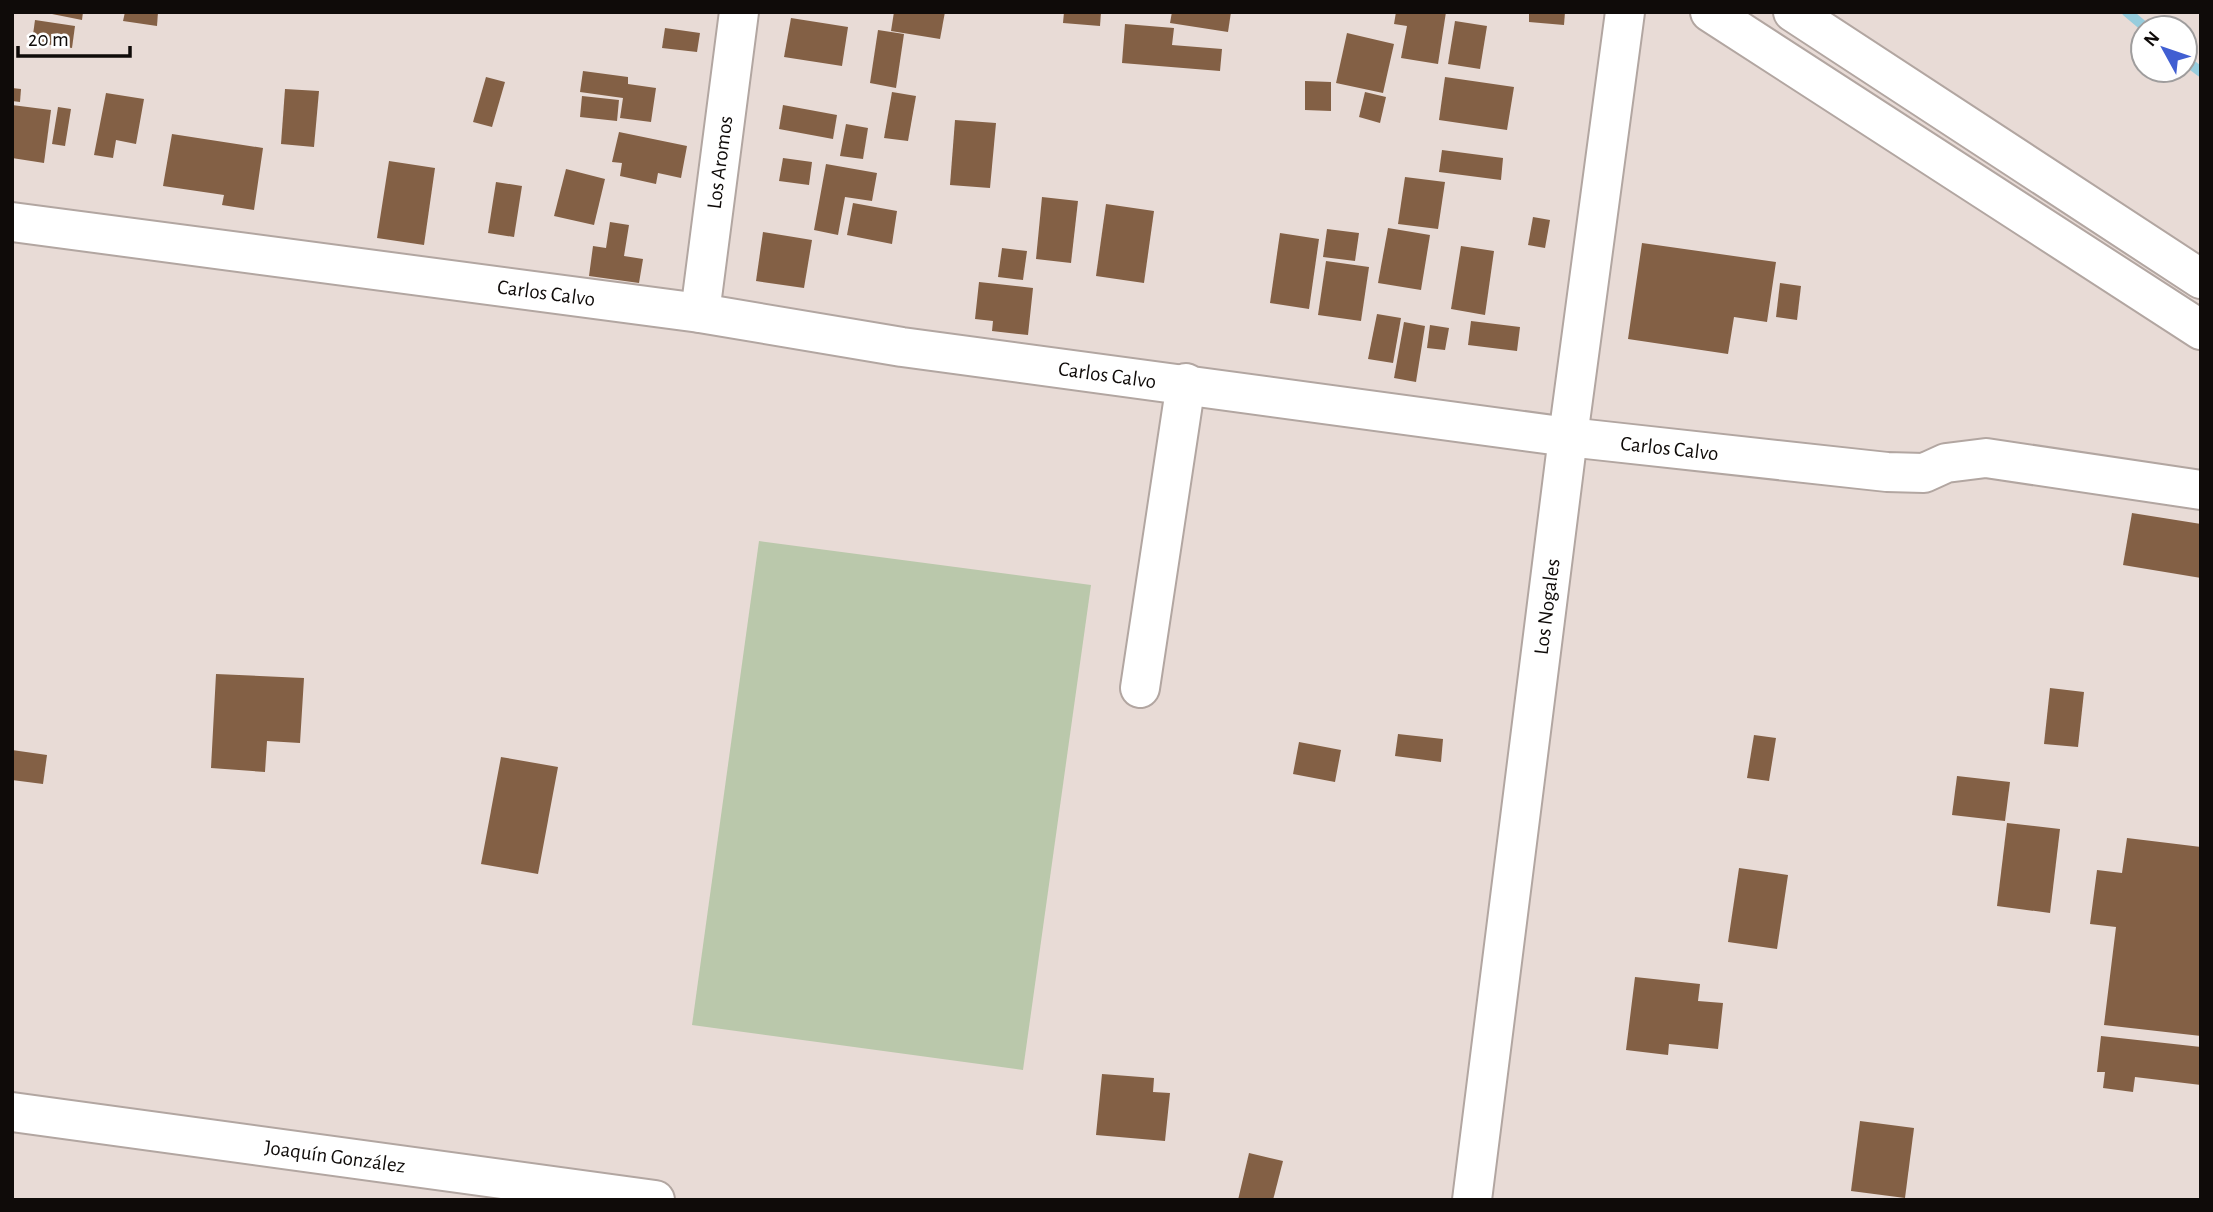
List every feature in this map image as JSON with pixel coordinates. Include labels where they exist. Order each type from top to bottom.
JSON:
[{"type":"street","name":"Los Aromos","points":[[700,313],[739,12]]},
{"type":"street","name":"Los Nogales","points":[[1472,1200],[1568,437],[1625,12]]},
{"type":"street","points":[[1710,12],[2201,330]]},
{"type":"street","points":[[1793,12],[2201,279]]},
{"type":"street","name":"Carlos Calvo","points":[[12,222],[700,313],[902,347],[1186,383],[1568,437],[1924,474],[1946,463],[1986,458],[2201,490]]},
{"type":"street","points":[[1140,688],[1186,383]]},
{"type":"street","name":"Joaquín González","points":[[12,1112],[655,1200]]},
{"type":"green space","points":[[759,541],[1091,585],[1023,1070],[692,1025]]},
{"type":"building","points":[[42,12],[83,12],[82,20]]},
{"type":"building","points":[[125,12],[158,12],[157,26],[123,21]]},
{"type":"building","points":[[894,12],[945,12],[940,39],[891,31]]},
{"type":"building","points":[[1064,12],[1101,12],[1100,26],[1063,23]]},
{"type":"building","points":[[1172,12],[1231,12],[1228,32],[1170,23]]},
{"type":"building","points":[[1396,12],[1446,12],[1438,64],[1401,58],[1407,26],[1394,24]]},
{"type":"building","points":[[1529,12],[1565,12],[1564,25],[1529,22]]},
{"type":"building","points":[[791,18],[848,27],[842,66],[784,57]]},
{"type":"building","points":[[35,20],[75,26],[72,48],[32,42]]},
{"type":"building","points":[[1455,21],[1487,26],[1480,69],[1448,64]]},
{"type":"building","points":[[1125,24],[1174,28],[1172,45],[1222,49],[1220,71],[1122,63]]},
{"type":"building","points":[[665,28],[700,33],[697,52],[662,48]]},
{"type":"building","points":[[878,30],[904,34],[896,88],[870,83]]},
{"type":"building","points":[[1347,33],[1394,44],[1383,93],[1336,83]]},
{"type":"building","points":[[583,71],[628,77],[628,84],[656,88],[651,122],[620,118],[623,98],[580,92]]},
{"type":"building","points":[[486,77],[505,82],[492,127],[473,122]]},
{"type":"building","points":[[1445,77],[1514,87],[1507,130],[1439,120]]},
{"type":"building","points":[[1305,81],[1331,82],[1331,111],[1305,110]]},
{"type":"building","points":[[12,88],[21,89],[20,102],[12,101]]},
{"type":"building","points":[[285,89],[319,91],[314,147],[281,144]]},
{"type":"building","points":[[892,92],[916,96],[908,141],[884,138]]},
{"type":"building","points":[[1365,92],[1386,97],[1380,123],[1359,117]]},
{"type":"building","points":[[106,93],[144,99],[136,144],[116,140],[113,158],[94,155]]},
{"type":"building","points":[[582,96],[619,100],[617,121],[580,117]]},
{"type":"building","points":[[12,105],[51,110],[44,163],[12,158]]},
{"type":"building","points":[[783,105],[837,115],[833,139],[779,129]]},
{"type":"building","points":[[58,107],[71,109],[65,146],[52,144]]},
{"type":"building","points":[[955,120],[996,123],[990,188],[950,185]]},
{"type":"building","points":[[846,124],[868,128],[863,159],[840,156]]},
{"type":"building","points":[[619,132],[687,146],[681,178],[658,173],[656,184],[620,176],[622,163],[612,162]]},
{"type":"building","points":[[172,134],[263,148],[254,210],[222,205],[224,195],[163,186]]},
{"type":"building","points":[[1442,150],[1503,158],[1501,180],[1439,172]]},
{"type":"building","points":[[783,158],[812,162],[809,185],[779,181]]},
{"type":"building","points":[[389,161],[435,168],[424,245],[377,238]]},
{"type":"building","points":[[826,164],[877,173],[872,201],[845,197],[838,235],[814,230]]},
{"type":"building","points":[[566,169],[605,179],[594,225],[554,216]]},
{"type":"building","points":[[1405,177],[1445,182],[1438,229],[1398,224]]},
{"type":"building","points":[[496,182],[522,186],[514,237],[488,233]]},
{"type":"building","points":[[1042,197],[1078,201],[1071,263],[1036,259]]},
{"type":"building","points":[[853,203],[897,211],[892,244],[847,235]]},
{"type":"building","points":[[1106,204],[1154,211],[1144,283],[1096,276]]},
{"type":"building","points":[[1533,217],[1550,220],[1545,248],[1528,245]]},
{"type":"building","points":[[610,222],[629,225],[624,256],[643,259],[639,283],[589,276],[593,246],[606,248]]},
{"type":"building","points":[[1388,228],[1430,235],[1421,290],[1378,283]]},
{"type":"building","points":[[1327,229],[1359,233],[1355,261],[1323,257]]},
{"type":"building","points":[[763,232],[812,240],[804,288],[756,281]]},
{"type":"building","points":[[1280,233],[1319,239],[1309,309],[1270,303]]},
{"type":"building","points":[[1642,243],[1776,262],[1767,322],[1734,317],[1728,354],[1628,339]]},
{"type":"building","points":[[1461,246],[1494,251],[1485,315],[1451,309]]},
{"type":"building","points":[[1002,248],[1027,251],[1023,280],[998,277]]},
{"type":"building","points":[[1326,261],[1369,267],[1361,321],[1318,315]]},
{"type":"building","points":[[979,282],[1033,288],[1028,335],[992,331],[993,321],[975,319]]},
{"type":"building","points":[[1780,283],[1801,286],[1797,320],[1776,317]]},
{"type":"building","points":[[1377,314],[1401,318],[1393,363],[1368,359]]},
{"type":"building","points":[[1471,321],[1520,327],[1517,351],[1468,345]]},
{"type":"building","points":[[1404,322],[1425,326],[1416,382],[1394,378]]},
{"type":"building","points":[[1430,325],[1449,328],[1445,350],[1427,348]]},
{"type":"building","points":[[2132,513],[2201,524],[2201,578],[2123,565]]},
{"type":"building","points":[[216,674],[304,678],[300,743],[267,741],[265,772],[211,768]]},
{"type":"building","points":[[2050,688],[2084,692],[2078,747],[2044,744]]},
{"type":"building","points":[[1398,734],[1443,739],[1441,762],[1395,756]]},
{"type":"building","points":[[1754,735],[1776,738],[1769,781],[1747,778]]},
{"type":"building","points":[[1299,742],[1341,750],[1335,782],[1293,774]]},
{"type":"building","points":[[12,750],[47,755],[43,784],[12,780]]},
{"type":"building","points":[[501,757],[558,767],[538,874],[481,864]]},
{"type":"building","points":[[1957,776],[2010,782],[2005,821],[1952,815]]},
{"type":"building","points":[[2007,823],[2060,829],[2050,913],[1997,906]]},
{"type":"building","points":[[2127,838],[2201,847],[2201,1036],[2104,1025],[2116,927],[2090,924],[2097,870],[2122,873]]},
{"type":"building","points":[[1739,868],[1788,875],[1777,949],[1728,942]]},
{"type":"building","points":[[1635,977],[1700,984],[1698,1001],[1723,1003],[1718,1049],[1669,1044],[1668,1055],[1626,1050]]},
{"type":"building","points":[[2101,1036],[2201,1047],[2201,1085],[2135,1077],[2133,1092],[2103,1088],[2105,1072],[2097,1072]]},
{"type":"building","points":[[1102,1074],[1154,1078],[1153,1092],[1170,1093],[1165,1141],[1096,1135]]},
{"type":"building","points":[[1860,1121],[1914,1128],[1905,1198],[1851,1191]]},
{"type":"building","points":[[1249,1153],[1283,1161],[1273,1200],[1238,1200]]}]
